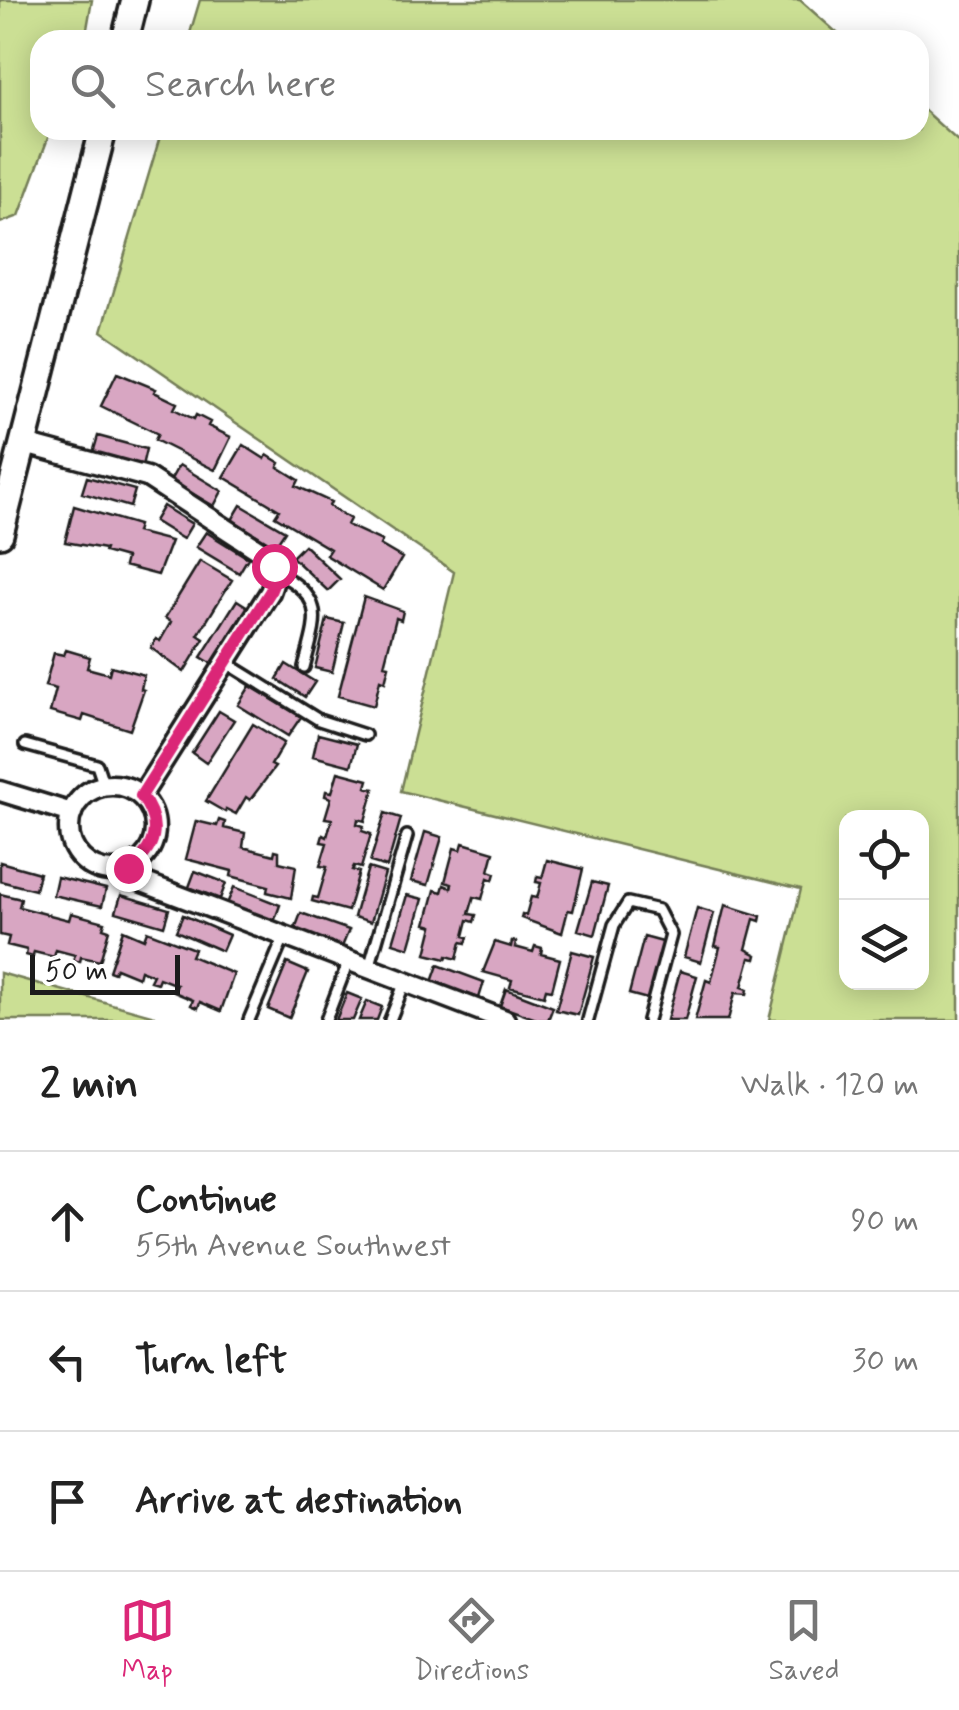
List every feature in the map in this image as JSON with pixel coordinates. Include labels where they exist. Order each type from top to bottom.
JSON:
[{"type":"main road","points":[[128,30],[135,0]]},
{"type":"main road","points":[[0,534],[101,140]]},
{"type":"street","points":[[25,444],[148,477],[268,556],[276,572],[270,592],[141,796]]},
{"type":"street","points":[[114,871],[128,868],[150,849],[155,821],[141,796],[130,788],[104,786],[90,791],[72,813],[69,827],[78,853],[88,863],[505,1020]]},
{"type":"street","points":[[0,791],[72,813]]},
{"type":"lane","points":[[276,572],[296,582],[316,608],[304,667]]},
{"type":"lane","points":[[227,663],[319,720],[365,735]]},
{"type":"lane","points":[[24,745],[97,765],[104,786]]},
{"type":"lane","points":[[368,968],[407,836]]},
{"type":"lane","points":[[588,1020],[614,924],[628,903],[658,910],[671,935],[648,1020]]},
{"type":"lane","points":[[249,1020],[284,937]]},
{"type":"lane","points":[[326,1020],[348,960]]},
{"type":"lane","points":[[390,1020],[405,982]]},
{"type":"green space","points":[[0,0],[92,0],[87,30],[30,30],[30,140],[47,140],[19,216],[0,223]]},
{"type":"green space","points":[[200,0],[800,0],[834,30],[191,30]]},
{"type":"green space","points":[[929,115],[959,142],[959,1020],[769,1020],[801,889],[401,791],[454,572],[102,331],[159,140],[929,140]]},
{"type":"green space","points":[[0,973],[155,1016],[159,1020],[0,1020]]},
{"type":"building","points":[[117,373],[156,389],[154,392],[177,403],[174,409],[194,419],[196,415],[231,437],[215,470],[155,440],[158,434],[101,406]]},
{"type":"building","points":[[98,436],[146,449],[142,466],[93,453]]},
{"type":"building","points":[[243,445],[280,463],[278,467],[299,480],[296,486],[331,502],[329,506],[350,519],[347,525],[382,541],[380,545],[402,558],[383,590],[326,555],[330,549],[275,516],[279,510],[224,477]]},
{"type":"building","points":[[179,465],[222,491],[214,506],[170,481]]},
{"type":"building","points":[[87,477],[135,490],[130,507],[82,493]]},
{"type":"building","points":[[241,505],[285,531],[275,546],[232,520]]},
{"type":"building","points":[[74,506],[138,525],[136,532],[171,541],[158,575],[124,566],[126,558],[104,552],[105,549],[65,542]]},
{"type":"building","points":[[163,506],[192,524],[183,539],[154,521]]},
{"type":"building","points":[[206,532],[248,558],[239,573],[196,547]]},
{"type":"building","points":[[304,545],[340,579],[328,591],[292,557]]},
{"type":"building","points":[[200,561],[232,580],[198,635],[204,639],[184,672],[151,648],[171,622],[165,618]]},
{"type":"building","points":[[364,597],[403,611],[401,620],[396,618],[384,665],[389,666],[385,682],[380,680],[374,706],[338,696]]},
{"type":"building","points":[[237,600],[251,609],[216,666],[201,657]]},
{"type":"building","points":[[327,619],[344,623],[332,672],[315,668]]},
{"type":"building","points":[[66,650],[90,657],[87,668],[109,674],[111,666],[144,675],[144,690],[130,730],[84,715],[82,721],[50,712],[56,689],[45,686],[54,653],[64,655]]},
{"type":"building","points":[[286,664],[315,682],[305,697],[277,679]]},
{"type":"building","points":[[250,686],[301,717],[288,736],[238,705]]},
{"type":"building","points":[[219,711],[234,720],[206,763],[192,753]]},
{"type":"building","points":[[253,724],[284,743],[271,765],[275,767],[250,800],[246,797],[236,814],[226,809],[225,812],[206,801]]},
{"type":"building","points":[[318,734],[357,744],[351,766],[313,756]]},
{"type":"building","points":[[338,772],[368,780],[366,787],[374,789],[365,821],[358,819],[357,824],[364,826],[362,831],[371,834],[361,868],[354,866],[352,870],[359,872],[348,911],[312,901],[313,897],[318,898],[327,867],[320,866],[327,843],[321,842],[323,835],[327,837],[332,819],[325,818],[331,798],[325,796],[326,791],[332,792]]},
{"type":"building","points":[[385,813],[401,818],[387,867],[370,862]]},
{"type":"building","points":[[219,820],[225,822],[224,828],[245,833],[243,847],[274,855],[275,850],[279,851],[279,862],[296,866],[291,898],[267,892],[268,886],[231,876],[232,871],[186,859],[196,821],[217,826]]},
{"type":"building","points":[[425,832],[442,837],[428,885],[411,881]]},
{"type":"building","points":[[463,843],[494,852],[489,871],[495,873],[493,880],[488,878],[482,899],[474,897],[469,914],[476,915],[474,922],[468,920],[464,936],[468,937],[466,943],[461,942],[457,959],[446,959],[426,954],[433,926],[426,924],[435,890],[442,892],[444,885],[451,888],[452,884],[445,882],[454,848],[461,850]]},
{"type":"building","points":[[547,860],[583,869],[573,911],[568,910],[562,933],[521,918],[526,915],[531,897],[537,898],[541,883],[536,882],[537,877],[542,878]]},
{"type":"building","points":[[0,862],[39,873],[35,890],[0,881]]},
{"type":"building","points":[[368,868],[385,873],[371,922],[354,917]]},
{"type":"building","points":[[195,871],[226,883],[220,899],[189,887]]},
{"type":"building","points":[[57,877],[106,889],[102,906],[53,895]]},
{"type":"building","points":[[592,882],[608,886],[595,935],[578,930]]},
{"type":"building","points":[[234,887],[280,905],[274,922],[227,904]]},
{"type":"building","points":[[0,894],[21,899],[19,907],[69,920],[71,913],[105,922],[103,928],[109,930],[100,961],[81,957],[80,962],[73,960],[75,955],[56,950],[54,957],[34,952],[33,957],[26,955],[27,950],[7,945],[9,937],[0,935]]},
{"type":"building","points":[[121,895],[169,909],[164,926],[116,912]]},
{"type":"building","points":[[407,895],[423,899],[409,948],[393,943]]},
{"type":"building","points":[[725,905],[761,916],[760,921],[754,919],[746,949],[757,955],[756,959],[750,958],[742,987],[748,989],[747,994],[735,993],[728,1020],[695,1020],[706,980],[711,982]]},
{"type":"building","points":[[697,908],[714,913],[701,962],[684,957]]},
{"type":"building","points":[[301,913],[349,930],[342,947],[295,929]]},
{"type":"building","points":[[183,915],[229,935],[222,951],[176,931]]},
{"type":"building","points":[[123,930],[144,939],[147,931],[194,949],[191,956],[234,974],[221,1011],[200,1002],[198,1008],[191,1005],[193,1000],[174,992],[177,985],[159,978],[157,983],[150,981],[153,975],[140,970],[138,977],[116,968],[114,973],[109,971]]},
{"type":"building","points":[[644,937],[666,943],[651,1000],[629,994]]},
{"type":"building","points":[[512,941],[516,942],[515,947],[533,952],[535,946],[542,948],[541,954],[560,959],[552,990],[546,989],[544,996],[510,987],[512,980],[483,972],[495,942],[511,947]]},
{"type":"building","points":[[572,951],[594,957],[578,1015],[556,1010]]},
{"type":"building","points":[[287,963],[308,972],[289,1018],[268,1009]]},
{"type":"building","points":[[438,965],[484,982],[479,998],[432,982]]},
{"type":"building","points":[[680,971],[697,976],[685,1020],[667,1020]]},
{"type":"building","points":[[506,989],[553,1007],[548,1020],[500,1006]]},
{"type":"building","points":[[347,993],[362,999],[353,1020],[336,1020]]},
{"type":"building","points":[[367,1001],[382,1007],[377,1020],[359,1020]]},
{"type":"route","points":[[128,868],[150,849],[155,835],[150,807],[141,796],[270,592],[276,578],[274,566]]}]
